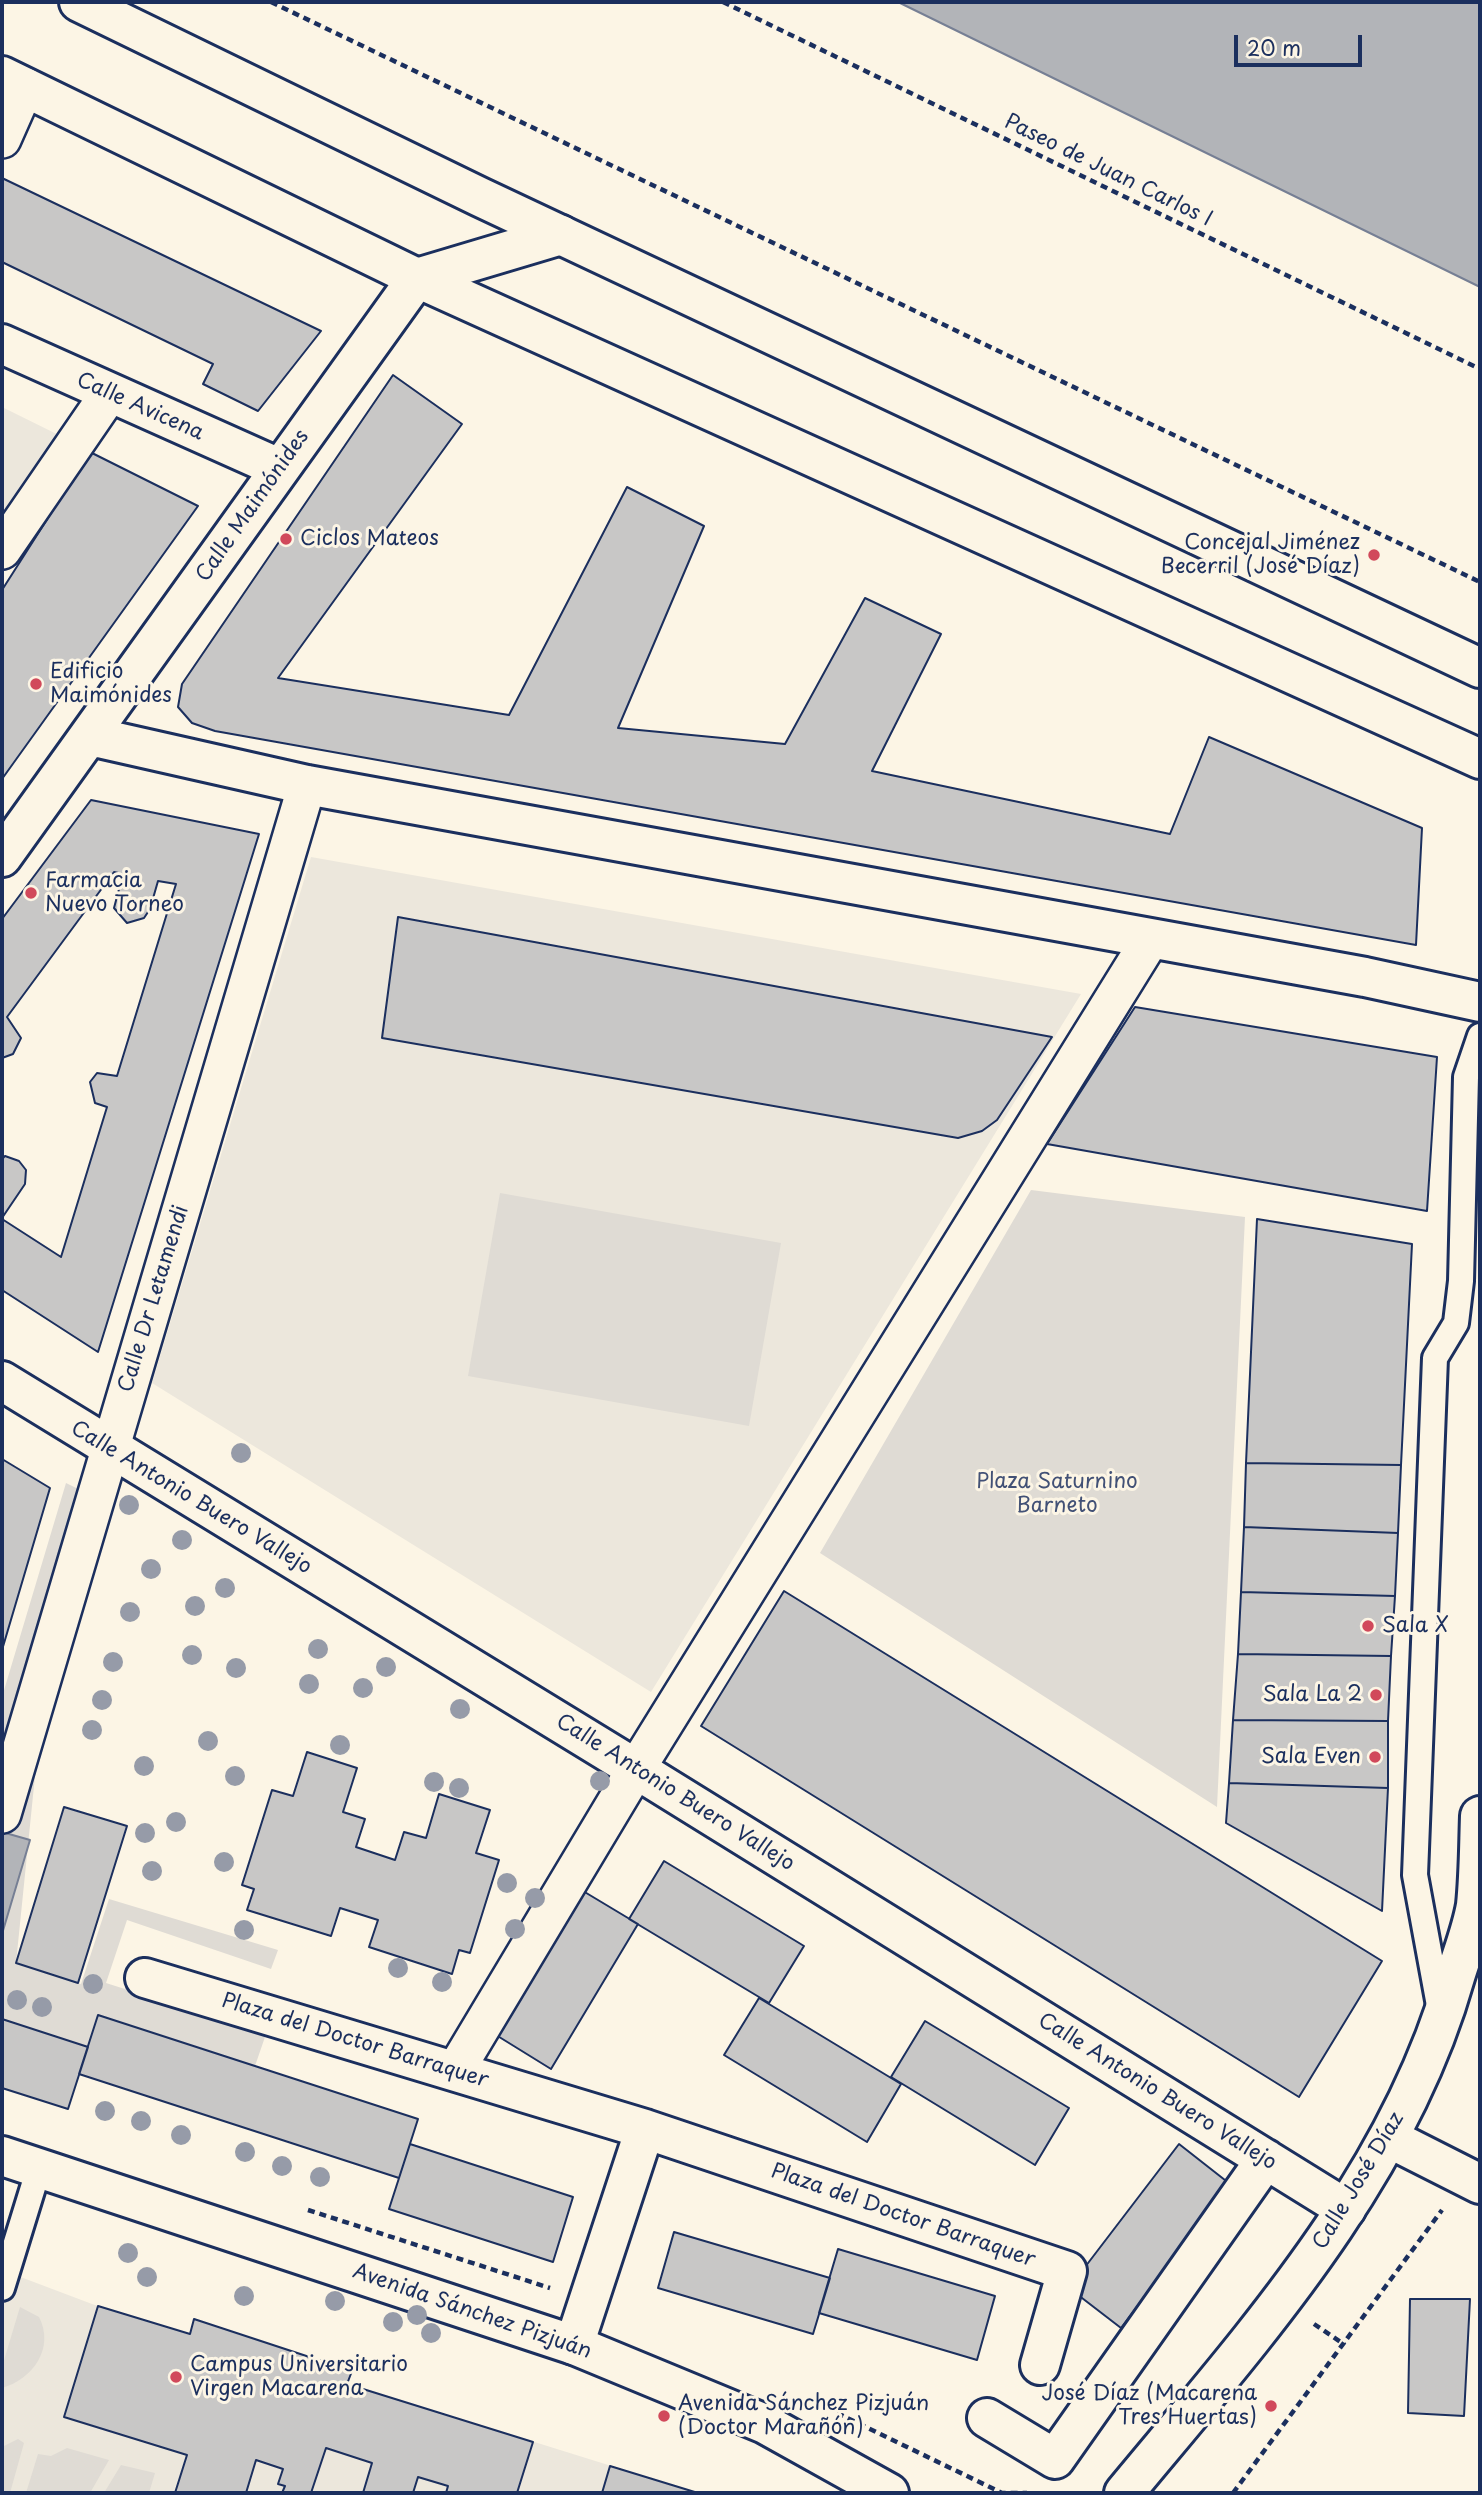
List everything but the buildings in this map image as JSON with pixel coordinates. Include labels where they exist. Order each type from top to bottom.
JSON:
[{"type":"street","points":[[79,2],[561,235],[1480,668]]},
{"type":"street","points":[[2,139],[13,82],[417,278],[1480,760]]},
{"type":"street","points":[[417,278],[561,235]]},
{"type":"street","name":"Calle Maimónides","points":[[2,857],[417,278]]},
{"type":"street","name":"Calle Avicena","points":[[2,344],[279,468]]},
{"type":"street","points":[[2,550],[109,394]]},
{"type":"street","points":[[90,736],[307,785],[1480,1002]]},
{"type":"street","name":"Calle Dr Letamendi","points":[[2,1814],[307,785]]},
{"type":"street","points":[[455,2071],[636,1769],[1150,940]]},
{"type":"street","name":"Calle Antonio Buero Vallejo","points":[[2,1381],[636,1769],[1346,2209]]},
{"type":"street","name":"Calle José Díaz","points":[[1124,2493],[1282,2301],[1346,2209],[1389,2138],[1442,2023],[1475,1907],[1480,1816]]},
{"type":"street","name":"Plaza del Doctor Barraquer","points":[[145,1978],[645,2129],[1067,2271],[1040,2365]]},
{"type":"street","points":[[574,2345],[645,2129]]},
{"type":"street","points":[[1389,2138],[1464,2193]]},
{"type":"street","name":"Avenida Sánchez Pizjuán","points":[[2,2156],[574,2345],[765,2424],[889,2493]]},
{"type":"street","points":[[987,2418],[1055,2459],[1266,2159]]},
{"type":"lane","points":[[1442,2023],[1415,1875],[1434,1372],[1435,1358],[1456,1323],[1461,1281],[1466,1077],[1480,1036]]},
{"type":"lane","points":[[2,2288],[39,2168]]},
{"type":"path","points":[[271,2],[1480,582]]},
{"type":"path","name":"Paseo de Juan Carlos I","points":[[723,2],[1480,369]]},
{"type":"path","points":[[1233,2493],[1464,2193]]},
{"type":"shaded area","points":[[898,2],[1480,2],[1480,287]]},
{"type":"shaded area","points":[[2,407],[87,449],[2,574]]},
{"type":"shaded area","points":[[311,857],[1081,994],[651,1692],[152,1383]]},
{"type":"shaded area","points":[[2,1832],[30,1840],[2,1934]]},
{"type":"shaded area","name":"Campus Universitario Virgen Macarena","points":[[2,2270],[92,2304],[698,2493],[2,2493]]},
{"type":"green space","name":"Plaza Saturnino Barneto","points":[[1031,1190],[1245,1217],[1217,1807],[820,1553]]},
{"type":"green space","points":[[500,1193],[781,1243],[749,1426],[468,1376]]},
{"type":"green space","points":[[66,1483],[113,1506],[35,1776],[16,1963],[81,1984],[109,1899],[278,1950],[271,1969],[127,1920],[106,1983],[266,2034],[255,2066],[88,2047],[2,2019],[2,1697]]},
{"type":"green space","points":[[20,2307],[39,2317],[44,2340],[42,2351],[32,2370],[13,2384],[2,2388],[2,2367]]},
{"type":"green space","points":[[18,2439],[24,2443],[10,2493],[2,2493],[2,2447]]},
{"type":"green space","points":[[67,2448],[109,2460],[90,2493],[26,2493],[38,2454],[51,2456]]},
{"type":"green space","points":[[121,2465],[155,2473],[149,2493],[104,2493]]},
{"type":"place","name":"Ciclos Mateos","points":[[286,539]]},
{"type":"place","name":"Concejal Jiménez Becerril (José Díaz)","points":[[1374,555]]},
{"type":"place","name":"Edificio Maimónides","points":[[36,684]]},
{"type":"place","name":"Farmacia Nuevo Torneo","points":[[31,893]]},
{"type":"place","name":"Sala X","points":[[1368,1626]]},
{"type":"place","name":"Sala La 2","points":[[1376,1695]]},
{"type":"place","name":"Sala Even","points":[[1375,1757]]},
{"type":"place","name":"Campus Universitario Virgen Macarena","points":[[176,2377]]},
{"type":"place","name":"José Díaz (Macarena Tres Huertas)","points":[[1271,2406]]},
{"type":"place","name":"Avenida Sánchez Pizjuán (Doctor Marañón)","points":[[664,2416]]}]
